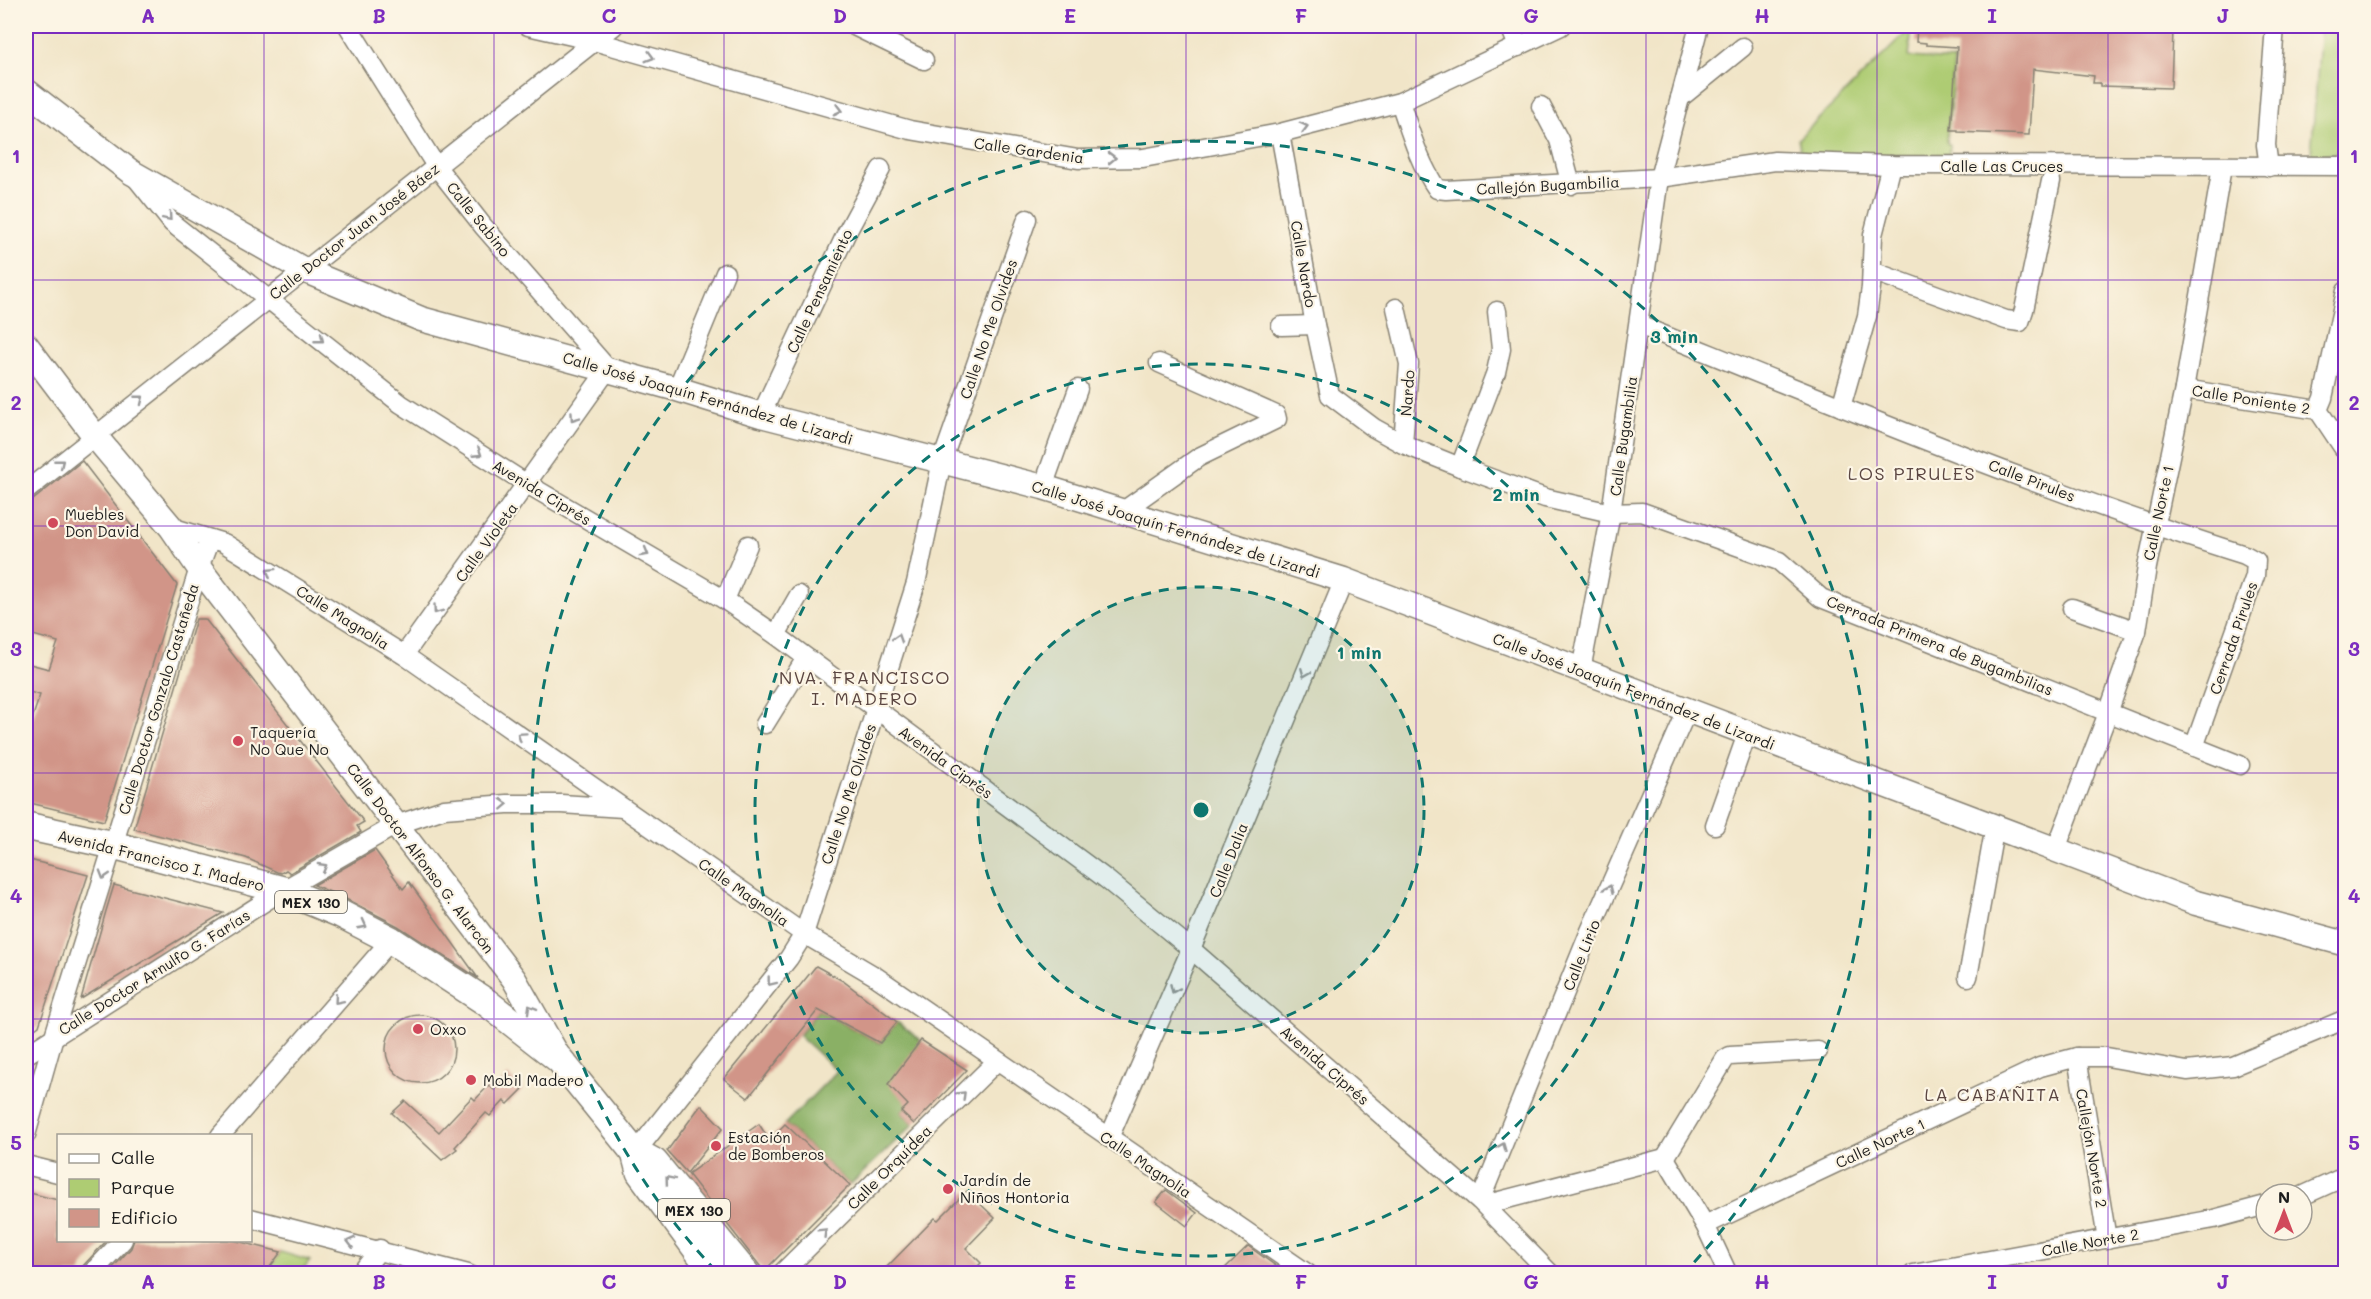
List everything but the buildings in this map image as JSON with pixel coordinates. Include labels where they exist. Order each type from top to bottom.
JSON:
[{"type":"main road","name":"Avenida Francisco I. Madero","points":[[26,826],[113,845],[283,890],[339,913],[391,940],[486,1002],[560,1060],[635,1153],[640,1172],[715,1274]]},
{"type":"main road","name":"Avenida Francisco I. Madero","points":[[635,1153],[654,1162],[746,1274]]},
{"type":"street","name":"Calle Sabino","points":[[348,26],[436,166],[483,226],[608,369]]},
{"type":"street","name":"Calle Gardenia","points":[[528,26],[594,41],[910,130],[1078,159],[1143,158],[1280,133],[1400,102],[1561,26]]},
{"type":"street","name":"Calle Doctor Juan José Báez","points":[[26,490],[614,26]]},
{"type":"street","points":[[854,26],[924,60]]},
{"type":"street","points":[[1509,26],[1518,47]]},
{"type":"street","name":"Calle Bugambilia","points":[[1581,670],[1611,513],[1659,178],[1699,26]]},
{"type":"street","points":[[2269,167],[2266,145],[2275,26]]},
{"type":"street","points":[[1680,98],[1743,47]]},
{"type":"street","name":"Calle José Joaquín Fernández de Lizardi","points":[[26,91],[131,172],[306,271],[421,319],[677,388],[761,415],[1043,487],[1344,580],[2196,903],[2346,944]]},
{"type":"street","name":"Callejón Bugambilia","points":[[1400,102],[1414,145],[1437,189],[1571,185],[1659,178]]},
{"type":"street","points":[[1541,106],[1559,140],[1571,185]]},
{"type":"street","name":"Calle Nardo","points":[[1280,133],[1330,395]]},
{"type":"street","name":"Calle Las Cruces","points":[[1659,178],[1774,161],[1891,165],[2346,166]]},
{"type":"street","points":[[1841,407],[1867,316],[1873,236],[1891,165]]},
{"type":"street","name":"Calle Norte 1","points":[[2056,849],[2137,631],[2184,388],[2222,167]]},
{"type":"street","name":"Calle Pensamiento","points":[[761,415],[846,234],[881,169]]},
{"type":"street","name":"Avenida Ciprés","points":[[131,172],[172,223],[401,404],[527,484],[724,600],[776,635],[1106,879],[1191,949],[1482,1203],[1551,1274]]},
{"type":"street","points":[[1872,271],[2006,320],[2020,322],[2051,181]]},
{"type":"street","name":"Calle No Me Olvides","points":[[635,1153],[789,958],[804,934],[916,583],[942,461],[1027,219]]},
{"type":"street","points":[[677,388],[725,273]]},
{"type":"street","points":[[2346,291],[2323,398],[2318,410],[2346,452]]},
{"type":"street","name":"Nardo","points":[[1396,308],[1409,364],[1403,444]]},
{"type":"street","points":[[1460,467],[1496,372],[1501,349],[1497,311]]},
{"type":"street","points":[[1281,326],[1315,325]]},
{"type":"street","name":"Calle Pirules","points":[[1639,325],[1841,407],[2156,527]]},
{"type":"street","name":"Calle Doctor Alfonso G. Alarcón","points":[[26,345],[94,435],[171,527],[199,568],[514,979],[560,1060]]},
{"type":"street","points":[[1123,511],[1198,457],[1275,422],[1277,419],[1276,415],[1160,363]]},
{"type":"street","name":"Calle Violeta","points":[[404,655],[608,369]]},
{"type":"street","name":"Calle Poniente 2","points":[[2184,388],[2318,410]]},
{"type":"street","points":[[1043,487],[1078,389]]},
{"type":"street","name":"Cerrada Primera de Bugambilias","points":[[1330,395],[1374,428],[1403,444],[1545,498],[1611,513],[1642,512],[1779,561],[1821,598],[2240,765]]},
{"type":"street","name":"Calle Magnolia","points":[[171,527],[224,543],[404,655],[804,934],[875,976],[1308,1274]]},
{"type":"street","name":"Cerrada Pirules","points":[[2156,527],[2245,555],[2256,561],[2255,576],[2194,747]]},
{"type":"street","name":"Calle Doctor Gonzalo Castañeda","points":[[26,1134],[113,845],[210,539]]},
{"type":"street","points":[[724,600],[748,545]]},
{"type":"street","name":"Calle Dalia","points":[[1109,1138],[1191,949],[1344,580]]},
{"type":"street","points":[[776,635],[799,595]]},
{"type":"street","points":[[2072,608],[2137,631]]},
{"type":"street","points":[[765,724],[806,658]]},
{"type":"street","name":"Calle Lirio","points":[[1482,1203],[1590,931],[1686,711]]},
{"type":"street","points":[[1715,825],[1748,734]]},
{"type":"street","name":"Calle Doctor Arnulfo G. Farías","points":[[26,1055],[283,890],[396,825],[444,809],[507,804],[561,804],[623,808]]},
{"type":"street","points":[[1968,977],[1995,826]]},
{"type":"street","points":[[222,1134],[391,940]]},
{"type":"street","name":"Calle Norte 1","points":[[1705,1225],[2040,1067],[2077,1057],[2108,1057],[2187,1071],[2233,1066],[2346,1019]]},
{"type":"street","points":[[1482,1203],[1665,1158],[1725,1059],[1730,1056],[1818,1051]]},
{"type":"street","name":"Callejón Norte 2","points":[[2077,1057],[2107,1239]]},
{"type":"street","name":"Calle Orquídea","points":[[782,1274],[997,1061]]},
{"type":"street","points":[[1665,1158],[1705,1225],[1728,1274]]},
{"type":"street","points":[[26,1165],[57,1173]]},
{"type":"street","points":[[2314,1191],[2346,1176]]},
{"type":"street","name":"Calle Norte 2","points":[[1913,1274],[2214,1219],[2254,1208]]},
{"type":"street","points":[[252,1218],[380,1249],[468,1274]]},
{"type":"street","points":[[91,1274],[121,1242]]},
{"type":"street","points":[[360,1274],[380,1249]]},
{"type":"green space","points":[[2321,26],[2345,26],[2345,153],[2311,155]]},
{"type":"green space","points":[[1912,27],[1909,57],[1954,60],[1947,143],[1950,145],[1949,160],[1802,157],[1798,139]]},
{"type":"green space","points":[[818,1010],[880,1043],[897,1022],[921,1040],[908,1105],[901,1112],[914,1124],[850,1185],[785,1124],[837,1071],[799,1036]]},
{"type":"green space","points":[[281,1252],[310,1261],[300,1273],[265,1274]]},
{"type":"place","name":"Muebles Don David","points":[[53,523]]},
{"type":"place","name":"Taquería No Que No","points":[[238,741]]},
{"type":"place","name":"Oxxo","points":[[418,1029]]},
{"type":"place","name":"Mobil Madero","points":[[471,1080]]},
{"type":"place","name":"Estación de Bomberos","points":[[716,1146]]},
{"type":"place","name":"Jardín de Niños Hontoria","points":[[948,1189]]},
{"type":"district","name":"LOS PIRULES","points":[[1912,473]]},
{"type":"district","name":"NVA. FRANCISCO I. MADERO","points":[[865,687]]},
{"type":"district","name":"LA CABAÑITA","points":[[1993,1094]]}]
